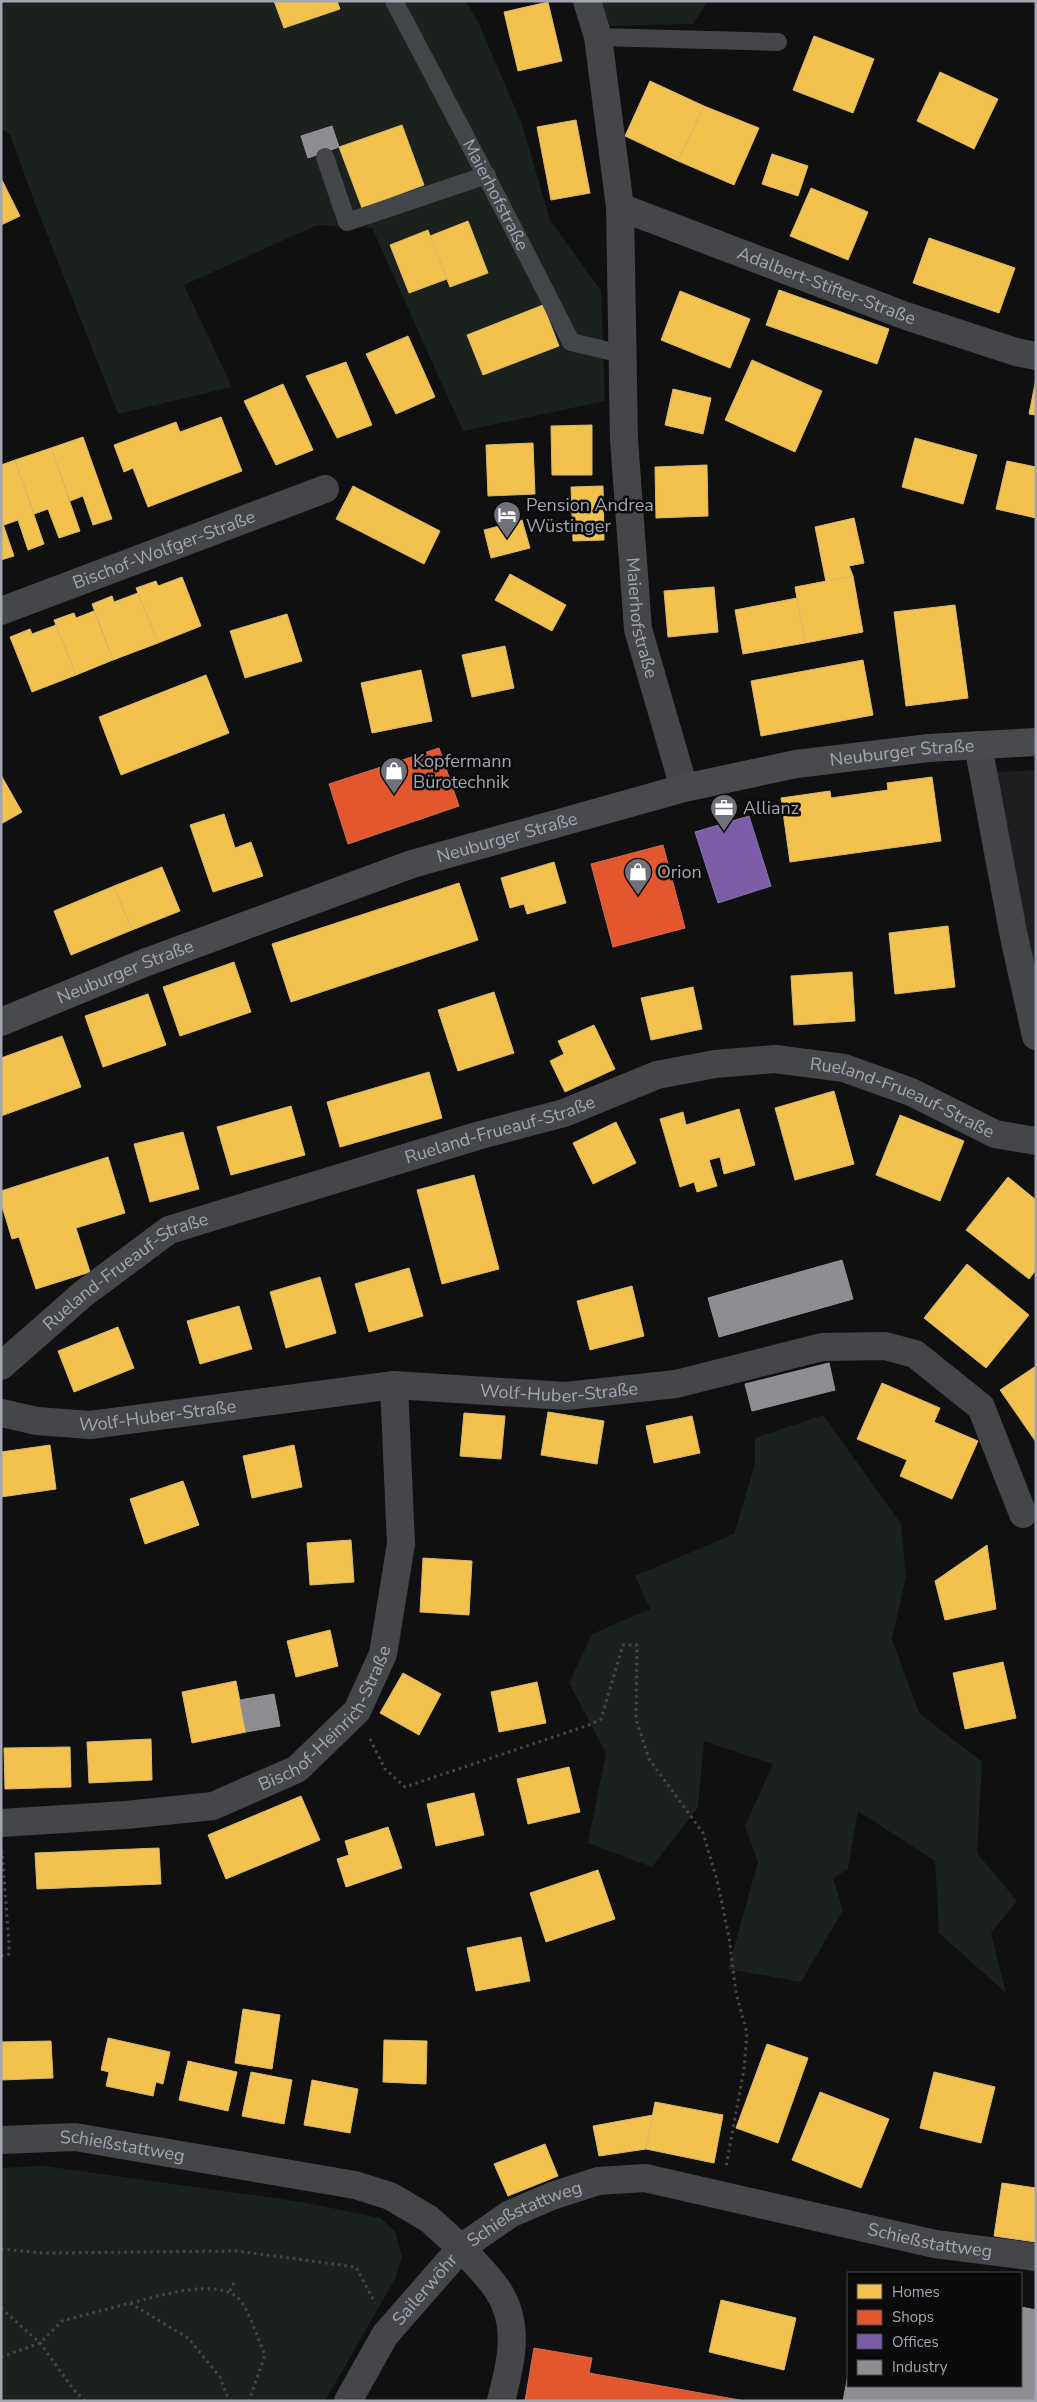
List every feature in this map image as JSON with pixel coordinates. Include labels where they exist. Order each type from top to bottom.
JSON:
[{"type":"street","name":"Maierhofstraße","points":[[588,1],[598,37],[620,207],[624,440],[638,629],[684,788]]},
{"type":"street","name":"Adalbert-Stifter-Straße","points":[[620,207],[906,316],[1016,352],[1036,356]]},
{"type":"street","name":"Bischof-Wolfger-Straße","points":[[1,610],[325,489]]},
{"type":"street","name":"Neuburger Straße","points":[[1,1022],[144,962],[412,864],[684,788],[796,764],[929,748],[1036,742]]},
{"type":"street","points":[[978,745],[1013,932],[1036,1036]]},
{"type":"street","name":"Rueland-Frueauf-Straße","points":[[1,1366],[83,1294],[169,1230],[477,1136],[564,1113],[657,1075],[715,1064],[775,1059],[844,1068],[910,1092],[995,1134],[1036,1142]]},
{"type":"street","name":"Wolf-Huber-Straße","points":[[1,1412],[36,1421],[90,1425],[394,1385],[566,1396],[676,1384],[822,1347],[885,1346],[915,1354],[981,1407],[1023,1514]]},
{"type":"street","name":"Bischof-Heinrich-Straße","points":[[1,1824],[126,1815],[213,1806],[297,1769],[357,1711],[382,1654],[401,1544],[394,1385]]},
{"type":"street","name":"Schießstattweg","points":[[1,2140],[75,2137],[355,2186],[390,2196],[428,2219],[461,2248],[510,2214],[552,2196],[598,2181],[645,2178],[935,2244],[1036,2257]]},
{"type":"street","name":"Sailerwöhr","points":[[348,2401],[385,2335],[461,2248],[498,2289],[513,2326],[511,2362],[501,2401]]},
{"type":"lane","name":"Maierhofstraße","points":[[394,1],[571,342],[622,354]]},
{"type":"lane","points":[[598,37],[778,42]]},
{"type":"lane","points":[[325,157],[347,222],[486,175]]},
{"type":"path","points":[[357,1711],[385,1769],[405,1787],[602,1719],[623,1645],[638,1645],[636,1719],[649,1759],[702,1833],[717,1880],[729,1937],[736,1993],[748,2033],[744,2069],[726,2168]]},
{"type":"path","points":[[1,1956],[9,1954],[10,1944],[2,1844]]},
{"type":"path","points":[[1,2249],[42,2253],[238,2251],[356,2267],[374,2301],[385,2335]]},
{"type":"path","points":[[230,2291],[234,2282]]},
{"type":"path","points":[[1,2357],[40,2343],[61,2319],[172,2292],[202,2289],[230,2291],[241,2300],[267,2355],[249,2401]]},
{"type":"path","points":[[130,2303],[188,2338],[220,2377],[229,2401]]},
{"type":"path","points":[[1,2308],[40,2343],[85,2401]]},
{"type":"shaded area","points":[[1,1],[466,1],[479,24],[522,124],[550,220],[601,291],[605,401],[463,431],[372,228],[317,225],[184,285],[232,387],[118,414],[34,201],[10,134],[1,129]]},
{"type":"shaded area","points":[[598,1],[708,1],[693,24],[606,26]]},
{"type":"shaded area","points":[[1036,770],[1036,1026],[984,773]]},
{"type":"shaded area","points":[[823,1415],[901,1524],[906,1577],[892,1639],[919,1713],[982,1762],[977,1853],[1017,1901],[991,1933],[1006,1993],[939,1933],[935,1861],[858,1811],[848,1869],[833,1878],[843,1910],[801,1982],[728,1969],[758,1862],[745,1826],[773,1764],[704,1741],[698,1807],[652,1867],[588,1843],[606,1753],[569,1683],[592,1634],[650,1609],[635,1576],[734,1534],[755,1464],[755,1438]]},
{"type":"shaded area","points":[[44,2166],[302,2202],[380,2218],[395,2231],[402,2257],[395,2279],[325,2401],[1,2401],[1,2168]]},
{"type":"building: Homes","points":[[274,1],[337,1],[340,9],[284,28]]},
{"type":"building: Homes","points":[[548,2],[562,61],[518,71],[504,12]]},
{"type":"building: Homes","points":[[814,36],[874,59],[853,113],[793,90]]},
{"type":"building: Homes","points":[[940,72],[998,99],[974,149],[917,121]]},
{"type":"building: Homes","points":[[650,81],[704,106],[678,161],[625,136]]},
{"type":"building: Homes","points":[[704,106],[759,128],[734,185],[678,161]]},
{"type":"building: Homes","points":[[576,120],[590,193],[551,200],[537,127]]},
{"type":"building: Homes","points":[[402,125],[424,185],[362,208],[339,147]]},
{"type":"building: Homes","points":[[772,154],[808,166],[798,196],[762,184]]},
{"type":"building: Homes","points":[[1,178],[20,216],[1,225]]},
{"type":"building: Homes","points":[[811,188],[868,212],[848,260],[790,236]]},
{"type":"building: Homes","points":[[468,221],[488,273],[450,287],[430,236]]},
{"type":"building: Homes","points":[[428,230],[447,279],[409,293],[390,245]]},
{"type":"building: Homes","points":[[929,238],[1015,268],[999,313],[913,283]]},
{"type":"building: Homes","points":[[779,290],[889,329],[877,364],[766,325]]},
{"type":"building: Homes","points":[[680,291],[750,319],[730,368],[661,340]]},
{"type":"building: Homes","points":[[543,305],[559,346],[483,375],[467,335]]},
{"type":"building: Homes","points":[[408,336],[435,397],[396,414],[366,354]]},
{"type":"building: Homes","points":[[752,360],[822,391],[795,452],[725,420]]},
{"type":"building: Homes","points":[[346,362],[372,425],[337,438],[306,376]]},
{"type":"building: Homes","points":[[1036,379],[1036,415],[1029,414]]},
{"type":"building: Homes","points":[[283,384],[313,450],[276,465],[244,401]]},
{"type":"building: Homes","points":[[673,389],[711,398],[703,434],[665,425]]},
{"type":"building: Homes","points":[[221,417],[242,471],[148,507],[133,468],[124,472],[114,445],[176,422],[180,432]]},
{"type":"building: Homes","points":[[592,425],[592,475],[552,475],[551,426]]},
{"type":"building: Homes","points":[[83,437],[112,519],[93,525],[83,496],[70,501],[51,448]]},
{"type":"building: Homes","points":[[915,438],[977,455],[963,504],[902,487]]},
{"type":"building: Homes","points":[[533,443],[535,494],[488,496],[486,445]]},
{"type":"building: Homes","points":[[51,448],[80,531],[59,538],[48,509],[34,514],[15,460]]},
{"type":"building: Homes","points":[[15,460],[44,544],[28,550],[18,520],[4,525],[1,518],[1,465]]},
{"type":"building: Homes","points":[[1007,461],[1036,467],[1036,518],[996,509]]},
{"type":"building: Homes","points":[[707,465],[708,516],[656,518],[655,467]]},
{"type":"building: Homes","points":[[353,486],[440,531],[424,564],[336,519]]},
{"type":"building: Homes","points":[[603,486],[604,540],[573,541],[571,487]]},
{"type":"building: Homes","points":[[1,518],[14,556],[1,560]]},
{"type":"building: Homes","points":[[854,518],[864,563],[849,566],[853,576],[826,582],[815,527]]},
{"type":"building: Homes","name":"Pension Andrea Wüstinger","points":[[522,520],[530,548],[491,558],[484,530]]},
{"type":"building: Homes","points":[[510,574],[566,605],[552,631],[495,600]]},
{"type":"building: Homes","points":[[853,576],[863,632],[805,643],[795,587]]},
{"type":"building: Homes","points":[[182,577],[201,626],[158,643],[136,588],[156,581],[158,586]]},
{"type":"building: Homes","points":[[714,587],[718,632],[668,637],[664,591]]},
{"type":"building: Homes","points":[[138,593],[158,643],[113,660],[92,604],[112,596],[114,602]]},
{"type":"building: Homes","points":[[797,598],[805,643],[743,654],[735,610]]},
{"type":"building: Homes","points":[[955,605],[968,698],[906,706],[894,612]]},
{"type":"building: Homes","points":[[94,611],[113,660],[76,675],[54,620],[74,613],[76,618]]},
{"type":"building: Homes","points":[[287,614],[302,661],[245,678],[230,631]]},
{"type":"building: Homes","points":[[56,625],[76,675],[32,692],[10,637],[30,629],[32,634]]},
{"type":"building: Homes","points":[[505,646],[514,688],[472,697],[462,655]]},
{"type":"building: Homes","points":[[863,660],[873,715],[761,736],[751,681]]},
{"type":"building: Homes","points":[[421,670],[432,721],[372,733],[361,683]]},
{"type":"building: Homes","points":[[206,675],[229,733],[121,775],[99,717]]},
{"type":"building: Homes","points":[[1,775],[22,812],[1,824]]},
{"type":"building: Homes","points":[[932,777],[941,841],[790,862],[781,798],[830,791],[831,798],[888,790],[887,783]]},
{"type":"building: Homes","points":[[224,814],[235,848],[251,842],[263,876],[213,892],[190,825]]},
{"type":"building: Homes","points":[[554,862],[566,903],[527,914],[524,904],[510,908],[501,878]]},
{"type":"building: Homes","points":[[162,867],[180,911],[132,930],[114,886]]},
{"type":"building: Homes","points":[[459,883],[478,940],[291,1002],[272,944]]},
{"type":"building: Homes","points":[[114,886],[132,930],[71,955],[54,911]]},
{"type":"building: Homes","points":[[948,926],[955,987],[895,994],[889,933]]},
{"type":"building: Homes","points":[[234,962],[251,1012],[180,1036],[163,987]]},
{"type":"building: Homes","points":[[852,972],[855,1021],[794,1025],[791,976]]},
{"type":"building: Homes","points":[[693,987],[702,1029],[651,1040],[641,998]]},
{"type":"building: Homes","points":[[494,992],[514,1053],[458,1071],[438,1010]]},
{"type":"building: Homes","points":[[148,994],[166,1045],[103,1067],[85,1016]]},
{"type":"building: Homes","points":[[594,1025],[615,1069],[565,1092],[550,1061],[564,1054],[558,1041]]},
{"type":"building: Homes","points":[[62,1036],[81,1087],[1,1116],[1,1058]]},
{"type":"building: Homes","points":[[429,1072],[442,1118],[340,1147],[327,1102]]},
{"type":"building: Homes","points":[[834,1091],[854,1164],[795,1180],[775,1108]]},
{"type":"building: Homes","points":[[291,1106],[305,1155],[231,1175],[217,1127]]},
{"type":"building: Homes","points":[[739,1109],[755,1165],[724,1174],[720,1157],[709,1160],[717,1186],[697,1192],[694,1182],[680,1187],[660,1119],[683,1112],[686,1125]]},
{"type":"building: Homes","points":[[900,1115],[964,1141],[940,1201],[876,1175]]},
{"type":"building: Homes","points":[[616,1122],[636,1163],[593,1184],[573,1143]]},
{"type":"building: Homes","points":[[183,1132],[199,1189],[150,1202],[134,1144]]},
{"type":"building: Homes","points":[[108,1157],[125,1213],[76,1228],[90,1272],[36,1289],[19,1237],[12,1239],[1,1203],[1,1191]]},
{"type":"building: Homes","points":[[474,1175],[499,1269],[442,1284],[417,1190]]},
{"type":"building: Homes","points":[[1008,1177],[1036,1200],[1036,1270],[1029,1279],[966,1230]]},
{"type":"building: Homes","points":[[967,1264],[1029,1315],[986,1368],[924,1318]]},
{"type":"building: Homes","points":[[409,1268],[423,1316],[369,1332],[355,1284]]},
{"type":"building: Homes","points":[[320,1277],[336,1333],[286,1348],[270,1292]]},
{"type":"building: Homes","points":[[632,1286],[644,1336],[590,1350],[577,1301]]},
{"type":"building: Homes","points":[[239,1306],[252,1349],[200,1364],[187,1321]]},
{"type":"building: Homes","points":[[118,1327],[134,1368],[74,1392],[58,1351]]},
{"type":"building: Homes","points":[[1036,1366],[1036,1442],[1000,1390]]},
{"type":"building: Homes","points":[[882,1383],[940,1408],[934,1422],[978,1441],[952,1499],[900,1476],[907,1460],[857,1439]]},
{"type":"building: Homes","points":[[548,1412],[604,1421],[597,1464],[541,1455]]},
{"type":"building: Homes","points":[[464,1413],[505,1416],[501,1459],[460,1456]]},
{"type":"building: Homes","points":[[692,1416],[700,1453],[654,1463],[646,1426]]},
{"type":"building: Homes","points":[[50,1445],[56,1489],[1,1497],[1,1452]]},
{"type":"building: Homes","points":[[294,1445],[302,1487],[252,1498],[243,1456]]},
{"type":"building: Homes","points":[[183,1481],[199,1525],[145,1544],[130,1499]]},
{"type":"building: Homes","points":[[351,1540],[354,1582],[310,1585],[307,1543]]},
{"type":"building: Homes","points":[[987,1545],[996,1609],[945,1620],[935,1581]]},
{"type":"building: Homes","points":[[423,1558],[472,1561],[469,1615],[420,1612]]},
{"type":"building: Homes","points":[[330,1630],[338,1666],[296,1677],[287,1641]]},
{"type":"building: Homes","points":[[1003,1662],[1016,1718],[965,1729],[953,1673]]},
{"type":"building: Homes","points":[[403,1673],[441,1694],[419,1735],[380,1713]]},
{"type":"building: Homes","points":[[236,1681],[246,1732],[192,1743],[182,1692]]},
{"type":"building: Homes","points":[[537,1682],[546,1723],[499,1732],[491,1692]]},
{"type":"building: Homes","points":[[151,1739],[152,1780],[89,1783],[87,1742]]},
{"type":"building: Homes","points":[[70,1747],[71,1787],[5,1789],[4,1748]]},
{"type":"building: Homes","points":[[569,1767],[580,1812],[528,1824],[517,1779]]},
{"type":"building: Homes","points":[[474,1793],[484,1835],[436,1846],[427,1804]]},
{"type":"building: Homes","points":[[301,1796],[320,1840],[226,1879],[208,1835]]},
{"type":"building: Homes","points":[[388,1827],[402,1868],[346,1887],[337,1859],[349,1855],[345,1841]]},
{"type":"building: Homes","points":[[159,1848],[161,1884],[37,1889],[35,1853]]},
{"type":"building: Homes","points":[[598,1870],[615,1919],[546,1942],[530,1893]]},
{"type":"building: Homes","points":[[521,1937],[530,1981],[476,1991],[467,1948]]},
{"type":"building: Homes","points":[[243,2009],[280,2015],[272,2069],[235,2063]]},
{"type":"building: Homes","points":[[108,2038],[170,2052],[163,2084],[156,2082],[153,2096],[106,2086],[109,2072],[101,2070]]},
{"type":"building: Homes","points":[[384,2040],[427,2041],[426,2084],[383,2082]]},
{"type":"building: Homes","points":[[51,2041],[53,2078],[1,2080],[1,2042]]},
{"type":"building: Homes","points":[[767,2044],[808,2058],[778,2143],[736,2128]]},
{"type":"building: Homes","points":[[188,2061],[237,2072],[228,2111],[179,2100]]},
{"type":"building: Homes","points":[[251,2072],[292,2080],[284,2124],[242,2116]]},
{"type":"building: Homes","points":[[934,2072],[995,2087],[981,2143],[920,2128]]},
{"type":"building: Homes","points":[[312,2080],[358,2089],[350,2133],[304,2125]]},
{"type":"building: Homes","points":[[820,2092],[889,2119],[861,2188],[792,2160]]},
{"type":"building: Homes","points":[[655,2102],[723,2115],[714,2163],[646,2149]]},
{"type":"building: Homes","points":[[653,2115],[646,2149],[599,2156],[593,2126]]},
{"type":"building: Homes","points":[[545,2144],[558,2176],[508,2196],[494,2164]]},
{"type":"building: Homes","points":[[1002,2183],[1036,2188],[1036,2242],[994,2236]]},
{"type":"building: Homes","points":[[721,2300],[796,2318],[784,2370],[709,2352]]},
{"type":"building: Shops","name":"Kopfermann Bürotechnik","points":[[439,748],[459,806],[348,844],[329,784]]},
{"type":"building: Shops","name":"Orion","points":[[663,845],[685,928],[613,947],[591,864]]},
{"type":"building: Shops","points":[[534,2348],[592,2358],[589,2373],[745,2401],[525,2401]]},
{"type":"building: Offices","points":[[749,816],[771,886],[718,903],[695,832]]},
{"type":"building: Industry","points":[[332,126],[339,147],[308,158],[301,136]]},
{"type":"building: Industry","points":[[842,1260],[853,1299],[719,1337],[708,1298]]},
{"type":"building: Industry","points":[[829,1363],[835,1390],[752,1411],[745,1384]]},
{"type":"building: Industry","points":[[274,1694],[280,1726],[246,1732],[240,1700]]},
{"type":"building: Industry","points":[[1022,2307],[1036,2310],[1036,2401],[843,2401],[847,2380],[847,2387],[1022,2387]]},
{"type":"place","name":"Pension Andrea Wüstinger","points":[[507,539]]},
{"type":"place","name":"Kopfermann Bürotechnik","points":[[394,795]]},
{"type":"place","name":"Allianz","points":[[724,832]]},
{"type":"place","name":"Orion","points":[[638,896]]}]
